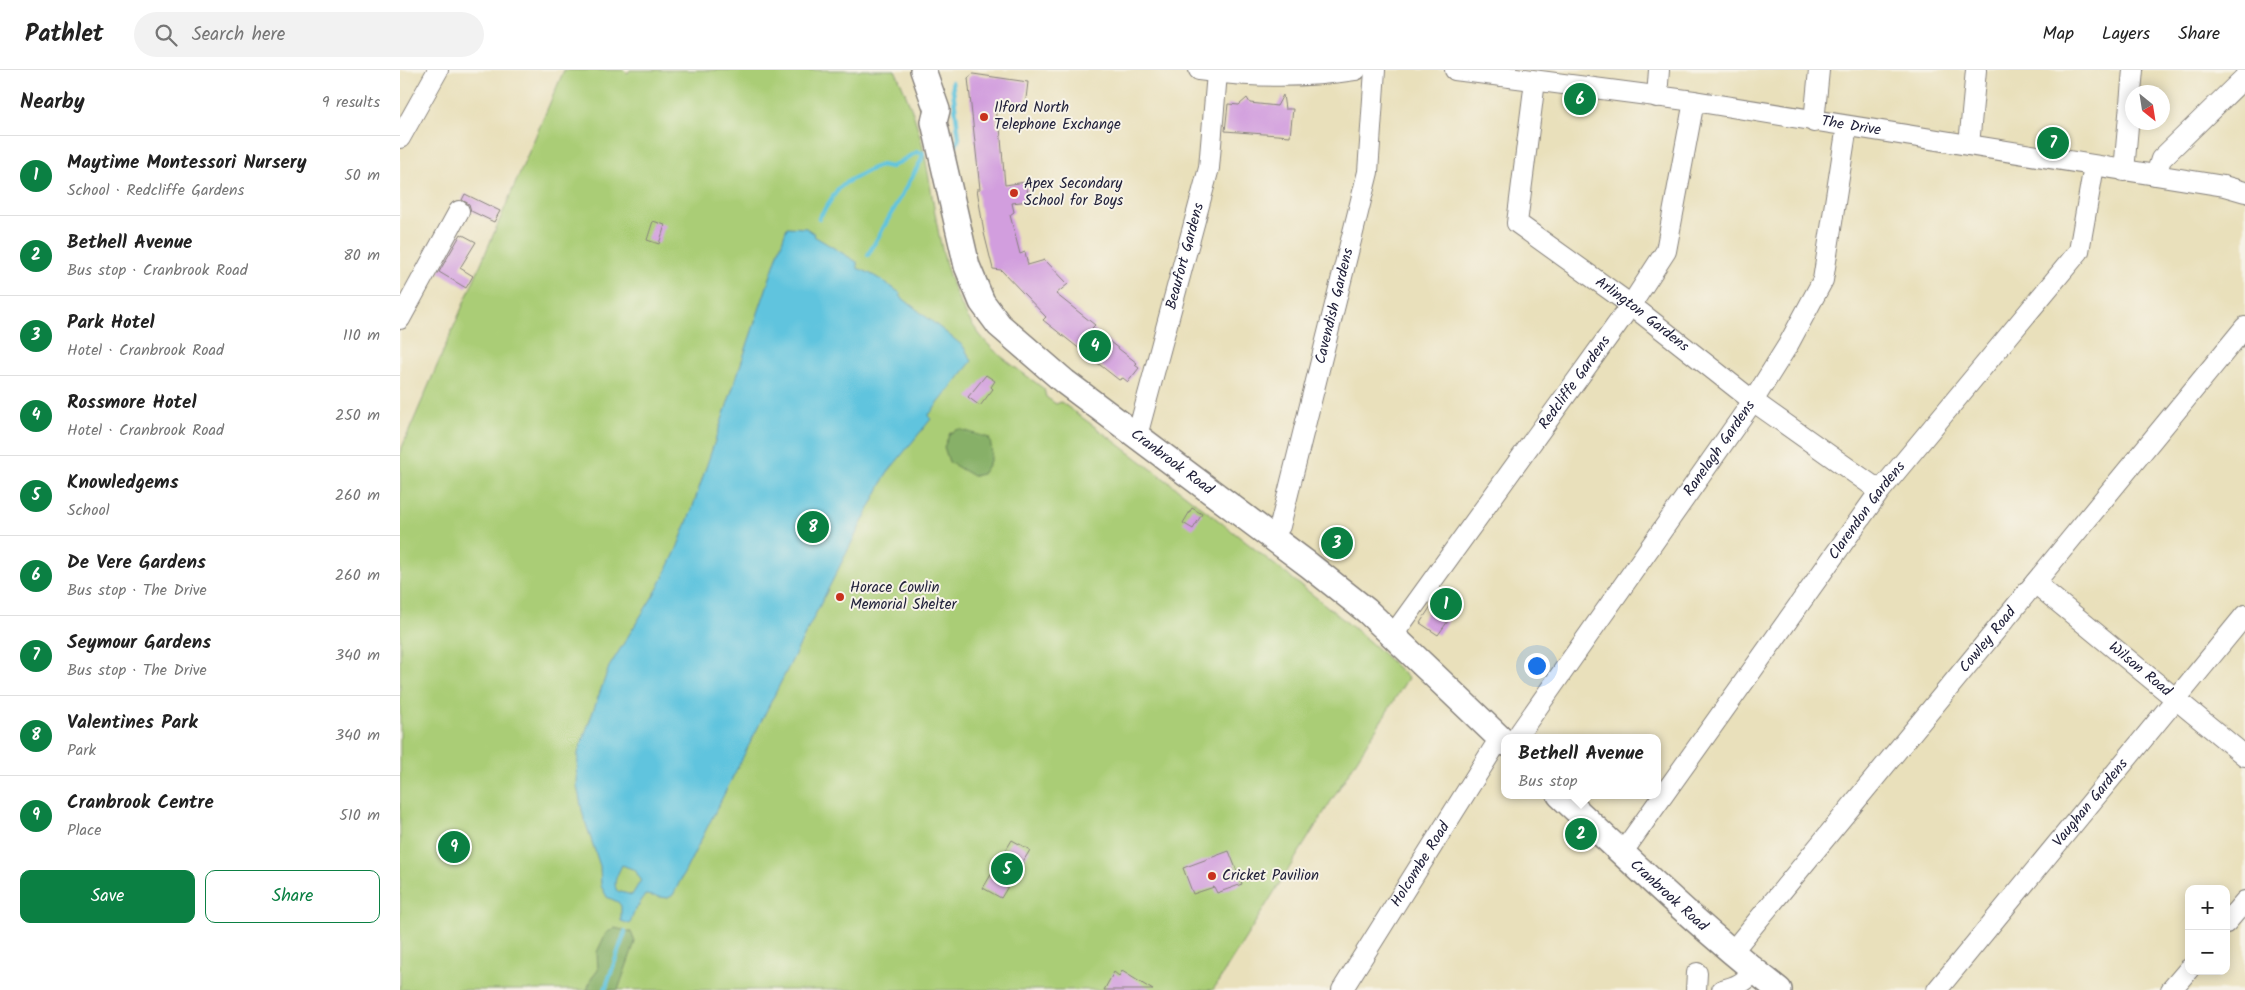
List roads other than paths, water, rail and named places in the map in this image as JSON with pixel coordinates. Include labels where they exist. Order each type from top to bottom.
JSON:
[{"type":"main road","points":[[934,112],[941,70]]},
{"type":"main road","name":"Cranbrook Road","points":[[913,71],[934,112],[968,266],[982,302],[998,325],[1065,382],[1328,579],[1393,635],[1501,734]]},
{"type":"main road","name":"Cranbrook Road","points":[[1564,799],[1732,953],[1779,990]]},
{"type":"street","points":[[400,138],[438,70]]},
{"type":"street","name":"Cavendish Gardens","points":[[1271,536],[1280,526],[1295,458],[1368,172],[1374,70]]},
{"type":"street","name":"The Drive","points":[[1455,70],[1499,73],[1535,81],[1694,102],[2224,186],[2245,192]]},
{"type":"street","points":[[1656,97],[1659,70]]},
{"type":"street","points":[[1814,122],[1818,70]]},
{"type":"street","points":[[1969,145],[1976,70]]},
{"type":"street","points":[[2124,170],[2133,70]]},
{"type":"street","points":[[1208,71],[1284,75],[1347,71]]},
{"type":"street","name":"Beaufort Gardens","points":[[1137,436],[1209,168],[1208,71]]},
{"type":"street","points":[[2156,175],[2161,159],[2245,78]]},
{"type":"street","name":"Arlington Gardens","points":[[1535,81],[1517,223],[1631,305],[1753,401],[1880,492]]},
{"type":"street","name":"Redcliffe Gardens","points":[[1393,635],[1631,305],[1666,251],[1694,102]]},
{"type":"street","name":"Ranelagh Gardens","points":[[1511,734],[1753,401],[1788,345],[1823,280],[1847,126]]},
{"type":"street","name":"Clarendon Gardens","points":[[1661,798],[1880,492],[2079,251],[2094,166]]},
{"type":"street","points":[[400,319],[459,211]]},
{"type":"street","name":"Cowley Road","points":[[1732,953],[2245,327]]},
{"type":"street","name":"Wilson Road","points":[[2036,583],[2245,756]]},
{"type":"street","name":"Vaughan Gardens","points":[[1937,990],[2245,615]]},
{"type":"street","name":"Holcombe Road","points":[[1342,990],[1493,749],[1501,744]]},
{"type":"street","name":"Clarendon Gardens","points":[[1622,853],[1661,799]]},
{"type":"street","points":[[2230,919],[2245,901]]},
{"type":"street","points":[[1722,990],[1734,987],[1748,979],[1755,971]]},
{"type":"street","points":[[2171,990],[2185,974]]},
{"type":"water","points":[[787,227],[806,228],[815,234],[814,236],[857,262],[857,268],[874,275],[900,293],[901,297],[963,346],[972,361],[928,416],[931,419],[887,473],[673,895],[668,898],[645,895],[633,914],[630,924],[621,921],[621,906],[618,902],[607,897],[601,886],[600,866],[583,815],[577,786],[578,753],[609,667],[658,588],[676,551],[691,512]],"holes":[[[622,865],[635,870],[641,880],[632,895],[617,891],[615,881]]]},
{"type":"waterway","points":[[952,82],[959,138],[956,145]]},
{"type":"waterway","points":[[819,218],[838,189],[845,183],[873,168],[881,165],[891,167],[917,152],[923,153],[921,161],[868,255]]},
{"type":"waterway","points":[[605,990],[625,932]]},
{"type":"place","name":"De Vere Gardens","points":[[1580,99]]},
{"type":"place","name":"Ilford North Telephone Exchange","points":[[984,117]]},
{"type":"place","name":"Seymour Gardens","points":[[2053,143]]},
{"type":"place","name":"Apex Secondary School for Boys","points":[[1014,193]]},
{"type":"place","name":"Rossmore Hotel","points":[[1095,346]]},
{"type":"place","name":"Valentines Park","points":[[813,527]]},
{"type":"place","name":"Park Hotel","points":[[1337,543]]},
{"type":"place","name":"Horace Cowlin Memorial Shelter","points":[[840,597]]},
{"type":"place","name":"Maytime Montessori Nursery","points":[[1446,604]]},
{"type":"place","name":"Bethell Avenue","points":[[1581,834]]},
{"type":"place","name":"Cranbrook Centre","points":[[454,847]]},
{"type":"place","name":"Knowledgems","points":[[1007,869]]},
{"type":"place","name":"Cricket Pavilion","points":[[1212,876]]}]
